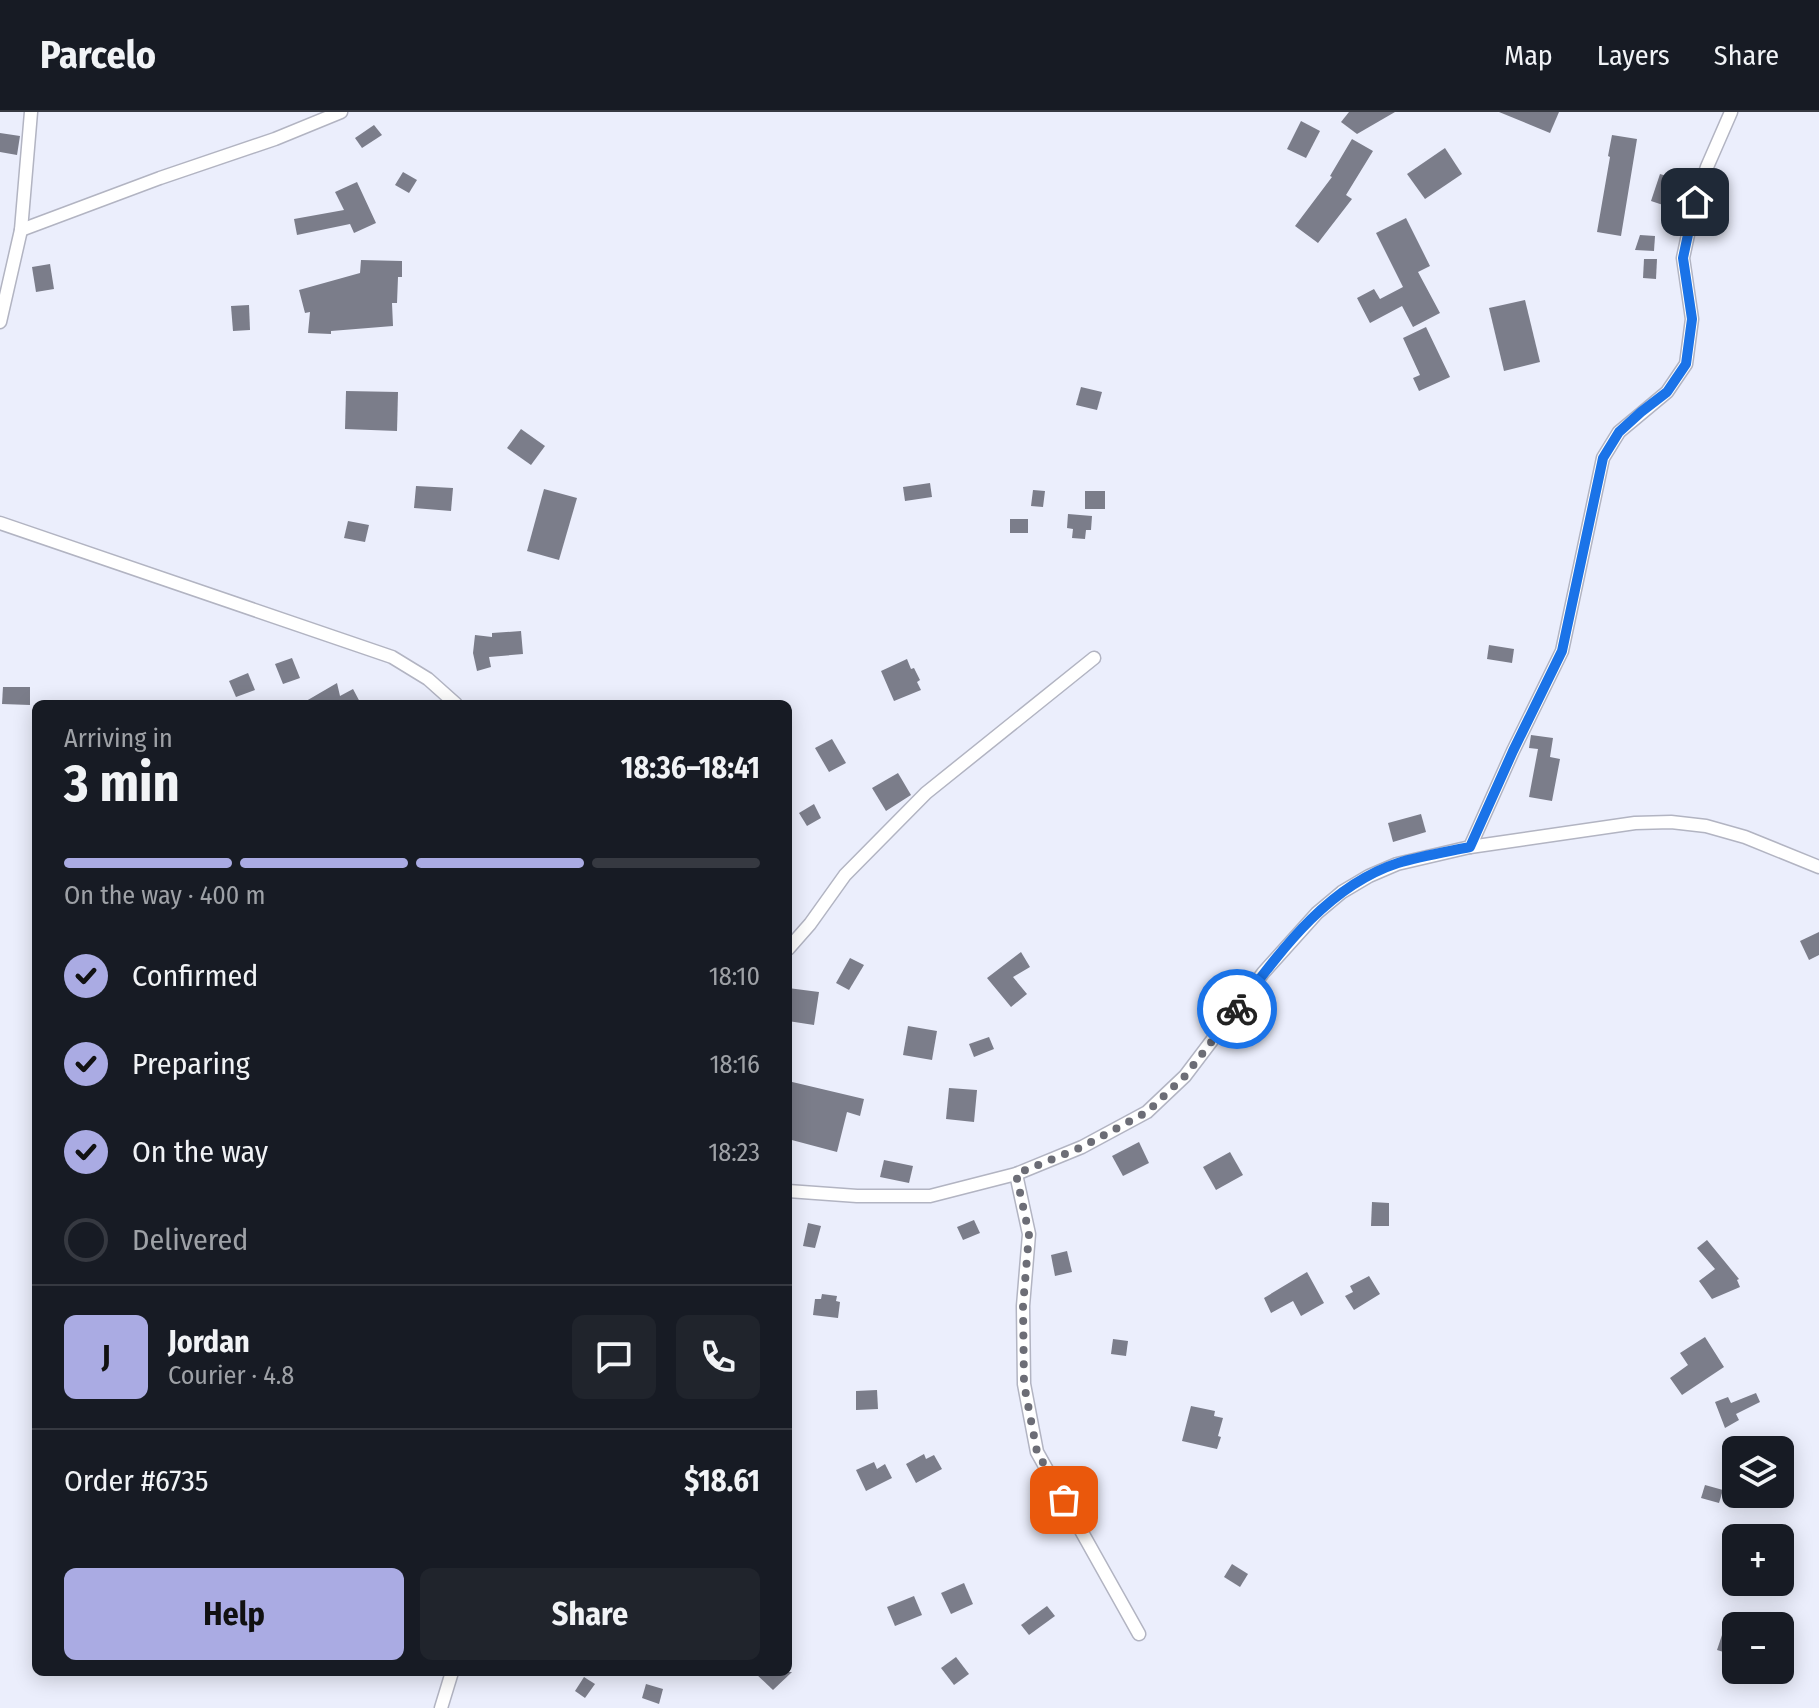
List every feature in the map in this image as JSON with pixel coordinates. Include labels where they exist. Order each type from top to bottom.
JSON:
[{"type":"street","points":[[0,322],[21,230],[31,112]]},
{"type":"street","points":[[21,230],[275,139],[341,112]]},
{"type":"street","points":[[1470,847],[1562,651],[1603,458],[1619,432],[1667,392],[1686,364],[1692,319],[1683,258],[1695,202],[1731,112]]},
{"type":"street","points":[[0,523],[392,657],[428,679],[452,700]]},
{"type":"street","points":[[792,944],[845,875],[926,793],[1094,658]]},
{"type":"street","points":[[792,1191],[857,1196],[930,1196],[1016,1174],[1082,1147],[1147,1112],[1185,1076],[1263,973],[1317,913],[1342,892],[1397,864],[1470,847],[1635,823],[1671,822],[1706,826],[1745,837],[1819,867]]},
{"type":"street","points":[[1016,1174],[1029,1234],[1023,1306],[1024,1384],[1037,1452],[1139,1634]]},
{"type":"street","points":[[441,1708],[451,1676]]},
{"type":"building","points":[[1349,112],[1395,112],[1357,134],[1341,122]]},
{"type":"building","points":[[1499,112],[1559,112],[1550,133]]},
{"type":"building","points":[[1301,121],[1320,131],[1306,158],[1287,149]]},
{"type":"building","points":[[374,125],[382,135],[362,148],[355,138]]},
{"type":"building","points":[[0,133],[20,136],[17,155],[0,152]]},
{"type":"building","points":[[1612,135],[1637,139],[1621,236],[1597,232]]},
{"type":"building","points":[[1352,139],[1373,151],[1346,195],[1352,199],[1318,243],[1295,226],[1332,177]]},
{"type":"building","points":[[1445,148],[1462,174],[1425,199],[1407,174]]},
{"type":"building","points":[[403,172],[417,180],[409,193],[395,185]]},
{"type":"building","points":[[1660,174],[1673,178],[1663,205],[1651,201]]},
{"type":"building","points":[[357,182],[376,223],[354,233],[350,224],[297,235],[294,219],[344,210],[335,192]]},
{"type":"building","points":[[1406,218],[1430,266],[1418,272],[1440,313],[1413,327],[1402,306],[1370,323],[1357,298],[1374,289],[1380,299],[1403,287],[1376,233]]},
{"type":"building","points":[[1640,235],[1655,236],[1654,251],[1635,250]]},
{"type":"building","points":[[1644,259],[1657,259],[1656,279],[1643,278]]},
{"type":"building","points":[[361,260],[402,261],[397,303],[392,303],[393,326],[331,331],[331,334],[308,333],[310,312],[305,313],[299,290],[360,273]]},
{"type":"building","points":[[50,264],[54,289],[36,292],[32,267]]},
{"type":"building","points":[[1525,300],[1540,362],[1504,371],[1489,308]]},
{"type":"building","points":[[249,305],[250,330],[233,331],[231,306]]},
{"type":"building","points":[[1426,327],[1450,377],[1419,391],[1413,378],[1420,375],[1403,338]]},
{"type":"building","points":[[1081,387],[1102,392],[1097,410],[1076,405]]},
{"type":"building","points":[[346,391],[398,392],[397,431],[345,429]]},
{"type":"building","points":[[521,429],[545,446],[531,465],[507,448]]},
{"type":"building","points":[[930,483],[932,497],[905,501],[903,487]]},
{"type":"building","points":[[416,486],[453,488],[451,511],[414,508]]},
{"type":"building","points":[[544,489],[577,498],[559,560],[527,551]]},
{"type":"building","points":[[1033,490],[1045,491],[1043,507],[1031,506]]},
{"type":"building","points":[[1085,491],[1105,491],[1105,509],[1085,509]]},
{"type":"building","points":[[1068,514],[1092,516],[1091,530],[1086,530],[1085,539],[1072,538],[1073,529],[1067,528]]},
{"type":"building","points":[[1010,519],[1028,519],[1028,533],[1010,533]]},
{"type":"building","points":[[348,521],[369,525],[365,542],[344,538]]},
{"type":"building","points":[[521,631],[523,654],[489,657],[491,667],[477,671],[473,653],[475,635],[492,637],[492,633]]},
{"type":"building","points":[[1489,645],[1514,649],[1512,663],[1487,659]]},
{"type":"building","points":[[292,658],[300,678],[283,684],[275,664]]},
{"type":"building","points":[[907,659],[920,680],[917,682],[921,690],[894,701],[881,671]]},
{"type":"building","points":[[248,673],[255,690],[236,697],[229,681]]},
{"type":"building","points":[[337,683],[340,696],[353,689],[359,700],[308,700]]},
{"type":"building","points":[[3,687],[30,687],[30,705],[2,704]]},
{"type":"building","points":[[1531,735],[1553,738],[1550,757],[1560,759],[1552,801],[1529,797],[1538,749],[1529,748]]},
{"type":"building","points":[[832,739],[846,763],[829,772],[815,748]]},
{"type":"building","points":[[898,773],[911,795],[886,811],[872,788]]},
{"type":"building","points":[[814,804],[821,818],[807,826],[799,813]]},
{"type":"building","points":[[1421,814],[1426,832],[1393,842],[1388,823]]},
{"type":"building","points":[[1819,932],[1819,955],[1809,960],[1800,941]]},
{"type":"building","points":[[1021,952],[1030,967],[1013,977],[1027,994],[1011,1007],[987,978]]},
{"type":"building","points":[[850,958],[864,965],[849,990],[836,983]]},
{"type":"building","points":[[792,989],[819,992],[814,1025],[792,1022]]},
{"type":"building","points":[[908,1026],[937,1031],[932,1060],[903,1055]]},
{"type":"building","points":[[989,1037],[994,1049],[974,1057],[969,1044]]},
{"type":"building","points":[[792,1082],[864,1099],[860,1116],[847,1112],[837,1152],[792,1140]]},
{"type":"building","points":[[949,1088],[977,1090],[974,1122],[946,1119]]},
{"type":"building","points":[[1139,1142],[1149,1163],[1123,1176],[1112,1156]]},
{"type":"building","points":[[1230,1152],[1243,1175],[1216,1190],[1203,1167]]},
{"type":"building","points":[[884,1160],[913,1166],[909,1183],[880,1177]]},
{"type":"building","points":[[1372,1202],[1389,1203],[1389,1226],[1371,1226]]},
{"type":"building","points":[[974,1220],[980,1233],[963,1240],[957,1227]]},
{"type":"building","points":[[808,1223],[821,1226],[815,1248],[803,1246]]},
{"type":"building","points":[[1707,1240],[1739,1279],[1740,1287],[1712,1299],[1699,1281],[1715,1269],[1697,1248]]},
{"type":"building","points":[[1067,1251],[1072,1272],[1055,1276],[1051,1255]]},
{"type":"building","points":[[1307,1272],[1324,1303],[1301,1316],[1293,1301],[1271,1313],[1264,1298]]},
{"type":"building","points":[[1369,1276],[1380,1294],[1354,1310],[1345,1296],[1353,1292],[1350,1286]]},
{"type":"building","points":[[822,1294],[837,1296],[836,1301],[840,1302],[838,1318],[813,1315],[815,1299],[821,1299]]},
{"type":"building","points":[[1705,1337],[1724,1367],[1682,1395],[1670,1378],[1688,1365],[1680,1353]]},
{"type":"building","points":[[1113,1339],[1128,1341],[1126,1356],[1111,1354]]},
{"type":"building","points":[[877,1390],[878,1409],[856,1410],[856,1391]]},
{"type":"building","points":[[1756,1393],[1760,1402],[1736,1414],[1739,1420],[1725,1428],[1715,1402],[1728,1397],[1731,1403]]},
{"type":"building","points":[[1191,1406],[1215,1411],[1214,1416],[1223,1418],[1217,1449],[1182,1441]]},
{"type":"building","points":[[924,1454],[926,1459],[934,1455],[942,1469],[916,1483],[906,1464]]},
{"type":"building","points":[[874,1462],[877,1469],[885,1464],[892,1478],[866,1491],[856,1470]]},
{"type":"building","points":[[1705,1485],[1722,1490],[1719,1503],[1701,1498]]},
{"type":"building","points":[[1232,1564],[1248,1574],[1240,1587],[1224,1577]]},
{"type":"building","points":[[964,1583],[973,1604],[951,1614],[941,1593]]},
{"type":"building","points":[[914,1596],[922,1615],[895,1626],[887,1607]]},
{"type":"building","points":[[1047,1606],[1055,1616],[1029,1635],[1021,1625]]},
{"type":"building","points":[[1722,1635],[1722,1652],[1717,1650]]},
{"type":"building","points":[[956,1657],[969,1674],[954,1685],[941,1668]]},
{"type":"building","points":[[758,1676],[788,1676],[773,1690]]},
{"type":"building","points":[[584,1677],[595,1684],[585,1698],[575,1691]]},
{"type":"building","points":[[646,1684],[663,1689],[659,1704],[642,1698]]},
{"type":"way so far","points":[[1064,1500],[1037,1452],[1024,1384],[1023,1306],[1029,1234],[1016,1174],[1082,1147],[1147,1112],[1185,1076],[1237,1009]]},
{"type":"route","points":[[1237,1009],[1263,973],[1317,913],[1342,892],[1397,864],[1470,847],[1562,651],[1603,458],[1619,432],[1667,392],[1686,364],[1692,319],[1683,258],[1695,202]]}]
